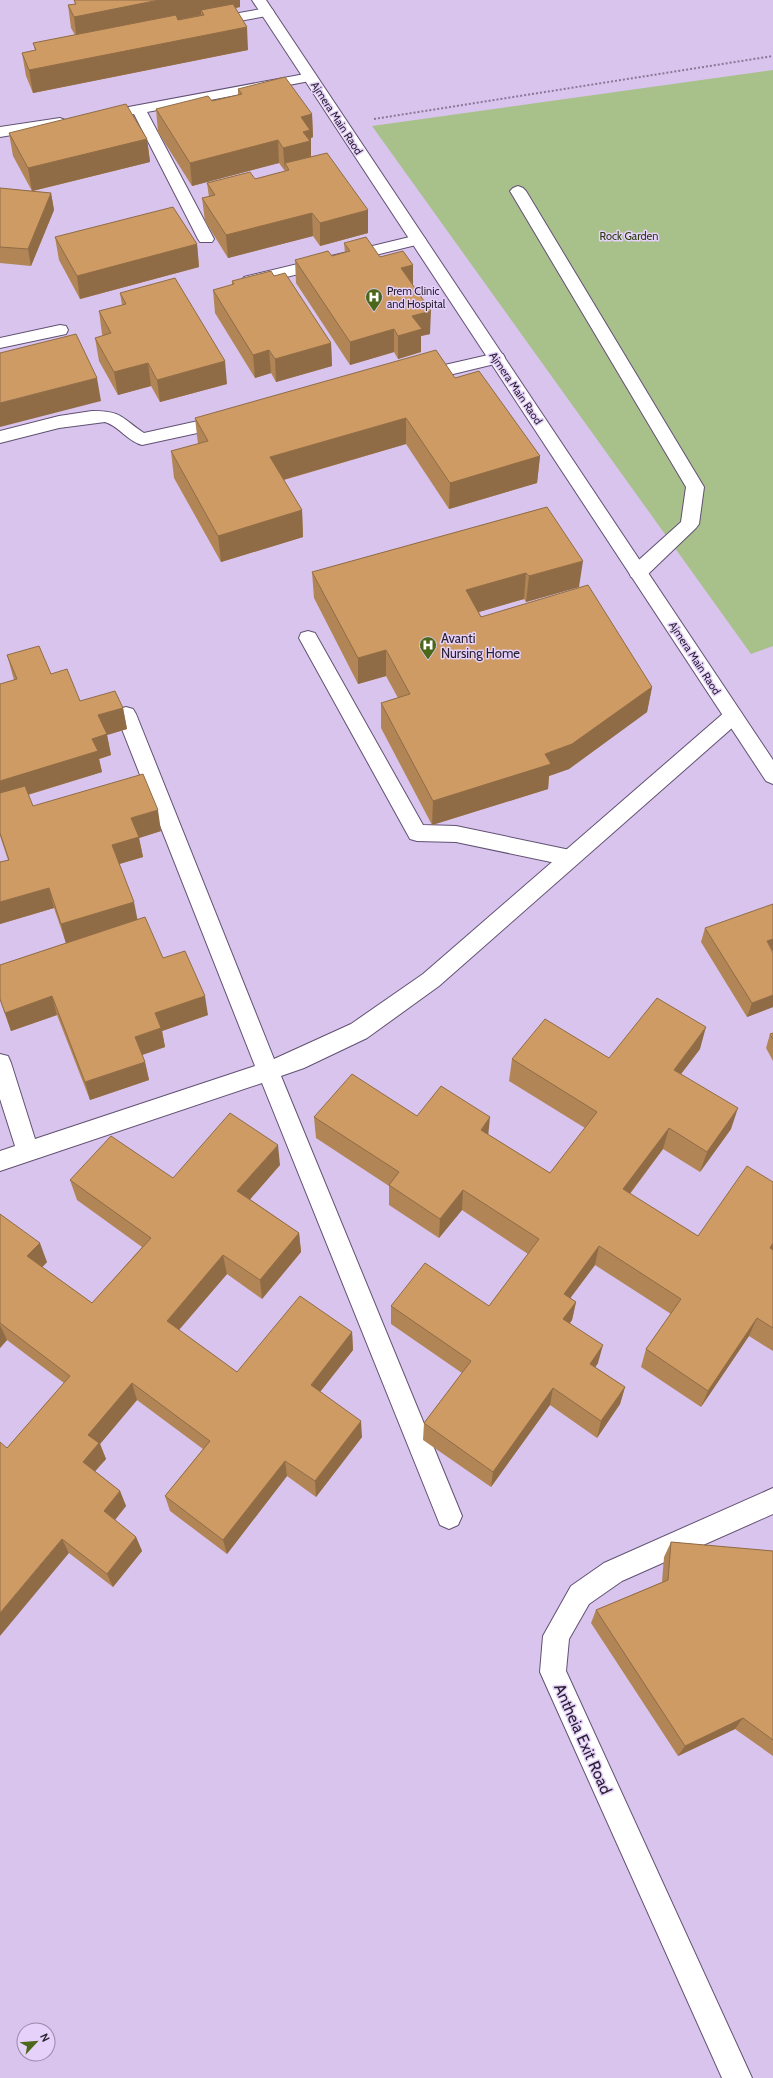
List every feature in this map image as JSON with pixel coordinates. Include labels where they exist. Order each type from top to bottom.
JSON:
[{"type":"street","points":[[197,24],[263,6]]},
{"type":"street","name":"Ajmera Main Raod","points":[[263,6],[773,776]]},
{"type":"street","points":[[0,132],[139,110],[310,77]]},
{"type":"street","points":[[139,110],[206,239]]},
{"type":"street","points":[[518,191],[695,486],[690,524],[638,572]]},
{"type":"street","points":[[250,282],[418,240]]},
{"type":"street","points":[[0,343],[60,330]]},
{"type":"street","points":[[405,379],[496,358]]},
{"type":"street","points":[[0,437],[92,415],[115,419],[132,434],[142,439],[244,417]]},
{"type":"street","points":[[308,638],[417,833],[456,834],[570,858]]},
{"type":"street","points":[[126,714],[268,1071],[449,1516]]},
{"type":"street","points":[[0,1160],[28,1152],[296,1061],[359,1031],[431,980],[733,716]]},
{"type":"street","points":[[0,1063],[28,1152]]},
{"type":"street","name":"Antheia Exit Road","points":[[737,2078],[553,1672],[556,1636],[580,1596],[613,1572],[773,1501]]},
{"type":"path","points":[[341,124],[773,56]]},
{"type":"green space","name":"Rock Garden","points":[[773,70],[773,646],[751,654],[372,126]]},
{"type":"building","points":[[74,0],[159,0],[74,17],[68,5],[76,4]]},
{"type":"building","points":[[233,4],[247,27],[29,70],[22,53],[36,50],[33,43],[176,15],[178,20],[204,15],[201,10]]},
{"type":"building","points":[[285,77],[312,114],[301,117],[310,130],[303,132],[310,141],[283,148],[278,140],[190,163],[156,109],[208,96],[212,101],[242,94],[238,89]]},
{"type":"building","points":[[126,104],[147,139],[28,168],[9,133]]},
{"type":"building","points":[[327,153],[368,210],[320,223],[312,213],[226,235],[202,198],[215,195],[207,183],[250,172],[255,179],[289,170],[285,163]]},
{"type":"building","points":[[0,188],[51,193],[28,249],[0,247]]},
{"type":"building","points":[[173,207],[197,244],[77,276],[55,237]]},
{"type":"building","points":[[366,237],[380,257],[403,251],[413,265],[401,268],[431,311],[412,316],[422,329],[398,336],[394,329],[350,342],[295,260],[328,251],[332,256],[350,251],[344,243]]},
{"type":"building","points":[[271,271],[274,276],[285,273],[331,343],[275,359],[269,350],[253,355],[213,290],[234,284],[232,281]]},
{"type":"building","points":[[175,278],[225,361],[157,380],[148,363],[114,372],[95,338],[111,333],[99,311],[126,304],[120,293]]},
{"type":"building","points":[[76,334],[97,378],[0,403],[0,353]]},
{"type":"building","points":[[436,350],[455,378],[479,371],[540,456],[450,483],[406,418],[270,457],[302,510],[218,536],[171,451],[208,441],[195,418]]},
{"type":"building","points":[[547,507],[583,561],[529,576],[526,573],[466,590],[481,617],[588,585],[652,687],[572,744],[545,754],[551,764],[433,801],[381,703],[410,694],[386,650],[358,658],[312,572]]},
{"type":"building","points":[[39,646],[51,674],[67,669],[80,701],[115,691],[123,708],[98,715],[107,734],[92,739],[98,751],[0,781],[0,684],[17,679],[7,655]]},
{"type":"building","points":[[143,774],[158,810],[131,818],[139,837],[112,845],[134,902],[61,924],[49,888],[0,902],[0,862],[9,860],[0,833],[0,793],[25,786],[33,806]]},
{"type":"building","points":[[773,904],[773,939],[767,941],[773,953],[773,995],[752,1003],[705,928]]},
{"type":"building","points":[[145,917],[163,958],[185,951],[205,996],[155,1013],[161,1028],[135,1037],[145,1062],[85,1082],[52,996],[5,1013],[0,999],[0,965]]},
{"type":"building","points":[[657,998],[706,1027],[674,1070],[738,1108],[707,1152],[669,1128],[623,1189],[698,1236],[747,1166],[773,1182],[773,1243],[770,1248],[773,1250],[773,1328],[757,1318],[708,1391],[646,1349],[681,1299],[599,1246],[564,1294],[576,1302],[563,1319],[603,1345],[590,1364],[625,1387],[601,1421],[553,1388],[493,1472],[424,1423],[471,1361],[391,1306],[425,1263],[489,1306],[539,1239],[463,1190],[440,1219],[389,1185],[399,1172],[314,1117],[352,1074],[417,1116],[441,1086],[490,1117],[481,1130],[550,1173],[597,1112],[512,1059],[545,1019],[609,1058]]},
{"type":"building","points":[[230,1113],[278,1145],[237,1191],[299,1233],[260,1280],[223,1255],[167,1321],[237,1372],[300,1296],[352,1332],[311,1385],[361,1421],[315,1481],[285,1461],[223,1540],[165,1496],[210,1441],[132,1383],[88,1435],[99,1443],[83,1462],[120,1491],[104,1511],[136,1537],[107,1574],[62,1539],[0,1613],[0,1442],[7,1448],[70,1376],[0,1323],[0,1214],[40,1243],[27,1256],[92,1303],[151,1238],[70,1180],[111,1136],[173,1178]]},
{"type":"building","points":[[671,1542],[773,1551],[773,1740],[743,1718],[685,1746],[596,1610],[668,1580]]},
{"type":"place","name":"Prem Clinic and Hospital","points":[[374,312]]},
{"type":"place","name":"Avanti Nursing Home","points":[[428,660]]}]
